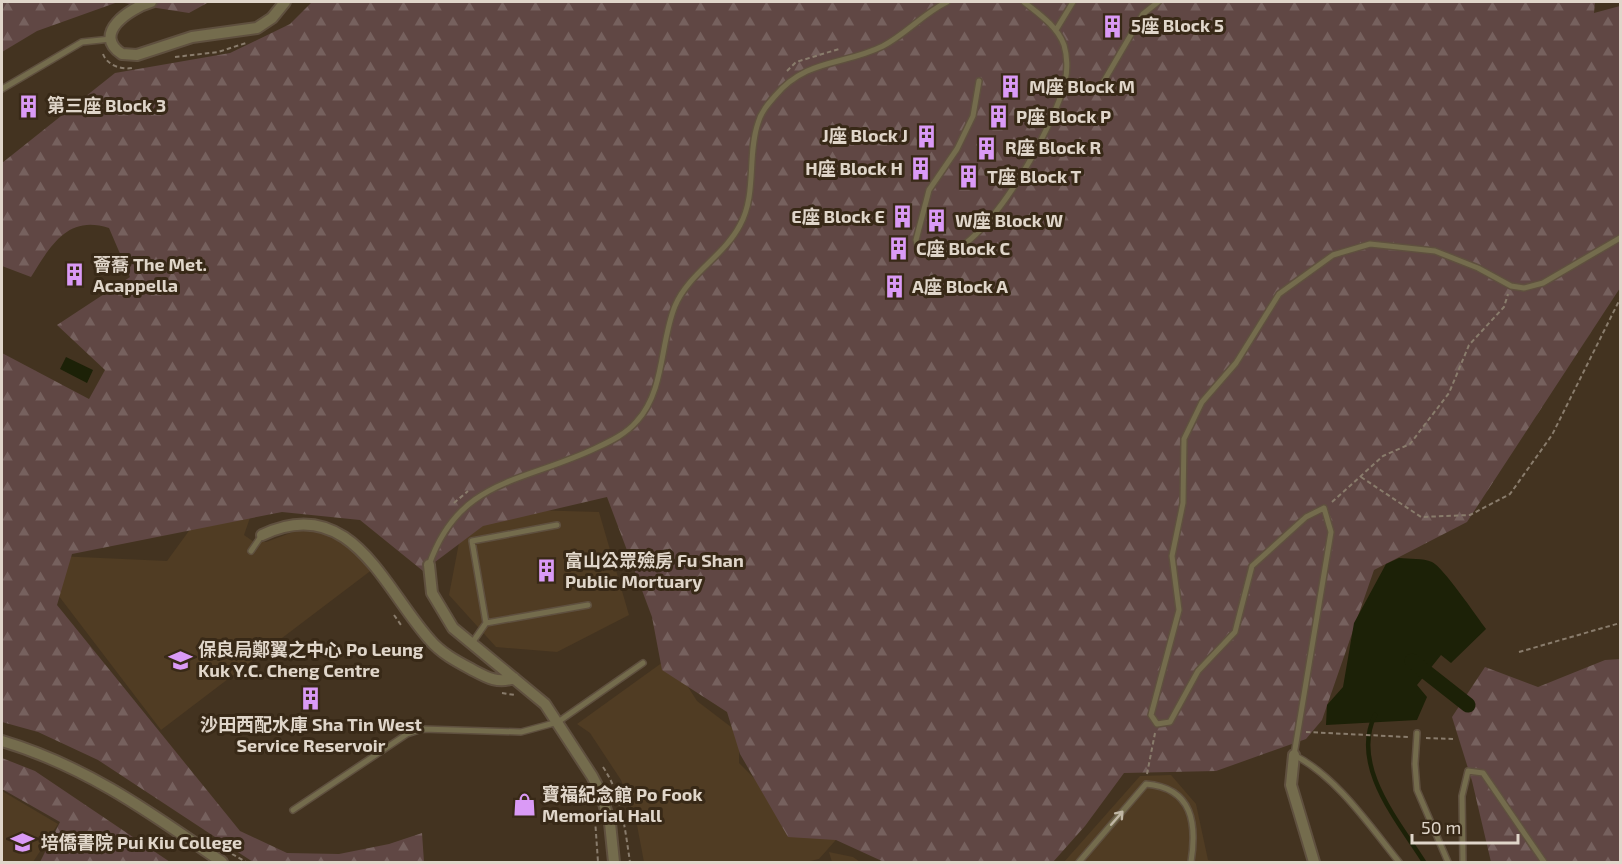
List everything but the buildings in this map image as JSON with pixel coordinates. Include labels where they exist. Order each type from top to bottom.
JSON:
[{"type":"street","points":[[151,2],[138,6],[118,21],[111,31],[114,47],[122,54],[137,55],[192,37],[257,28],[272,18],[285,2]]},
{"type":"street","points":[[262,535],[277,528],[303,523],[327,529],[354,544],[377,566],[431,642],[453,660],[495,681],[514,678]]},
{"type":"street","points":[[429,565],[432,593],[453,628],[546,704],[558,722],[600,791],[610,823],[614,862]]},
{"type":"street","points":[[2,741],[35,751],[83,772],[222,862]]},
{"type":"street","points":[[1294,755],[1291,785],[1314,862]]},
{"type":"lane","points":[[429,565],[438,541],[467,503],[488,490],[595,448],[622,435],[638,421],[650,401],[675,305],[741,224],[748,204],[758,123],[765,108],[784,84],[816,65],[866,53],[885,45],[946,2]]},
{"type":"lane","points":[[979,81],[975,108],[967,133],[929,190],[916,240],[923,254],[949,256],[965,246],[994,215],[1050,127],[1065,81],[1065,51],[1056,30],[1024,2]]},
{"type":"lane","points":[[1056,30],[1073,2]]},
{"type":"lane","points":[[1065,81],[1084,90],[1097,89],[1101,86],[1143,14],[1158,2]]},
{"type":"lane","points":[[2,89],[82,42],[111,39]]},
{"type":"lane","points":[[1399,862],[1357,808],[1307,761],[1294,755],[1331,532],[1324,508],[1306,517],[1252,566],[1235,632],[1198,671],[1170,722],[1157,724],[1151,715],[1179,610],[1172,556],[1183,503],[1184,439],[1202,402],[1236,363],[1280,294],[1333,255],[1370,244],[1435,251],[1478,268],[1510,286],[1524,288],[1543,284],[1620,238]]},
{"type":"lane","points":[[472,643],[486,622],[472,542],[557,525]]},
{"type":"lane","points":[[251,551],[262,535]]},
{"type":"lane","points":[[486,622],[588,605]]},
{"type":"lane","points":[[293,810],[406,734],[422,729],[521,732],[558,722],[643,663]]},
{"type":"lane","points":[[1418,735],[1415,764],[1417,790],[1448,862]]},
{"type":"lane","points":[[1464,862],[1462,796],[1468,771],[1483,773],[1544,862]]},
{"type":"lane","points":[[1079,862],[1146,784],[1161,785],[1174,791],[1189,809],[1195,834],[1191,862]]},
{"type":"path","points":[[778,78],[796,62],[845,48]]},
{"type":"path","points":[[1324,508],[1383,456],[1410,444],[1449,393],[1469,345],[1504,307],[1510,286]]},
{"type":"path","points":[[1361,477],[1421,517],[1470,514],[1510,494],[1552,435],[1620,299]]},
{"type":"path","points":[[450,509],[461,495],[471,489]]},
{"type":"path","points":[[392,613],[404,628]]},
{"type":"path","points":[[1519,652],[1620,623]]},
{"type":"path","points":[[495,692],[516,695],[523,699]]},
{"type":"path","points":[[1146,784],[1157,724]]},
{"type":"path","points":[[1308,732],[1408,737]]},
{"type":"path","points":[[1418,735],[1453,740]]},
{"type":"path","points":[[594,818],[597,862]]},
{"type":"path","points":[[230,852],[246,862]]},
{"type":"shaded area","points":[[66,357],[93,370],[87,383],[60,369]]},
{"type":"shaded area","name":"富山公眾殮房 Fu Shan Public Mortuary","points":[[531,510],[599,512],[629,615],[557,652],[496,647],[449,595],[462,527]]},
{"type":"shaded area","name":"保良局鄭翼之中心 Po Leung Kuk Y.C. Cheng Centre","points":[[252,512],[244,535],[254,542],[266,542],[304,528],[326,530],[352,545],[373,569],[161,730],[55,591],[57,556],[167,561],[191,528]]},
{"type":"shaded area","points":[[1399,558],[1424,560],[1437,566],[1452,582],[1486,629],[1451,663],[1441,655],[1417,685],[1427,697],[1417,720],[1326,725],[1327,705],[1343,687],[1354,623],[1386,564]]},
{"type":"shaded area","points":[[663,662],[676,668],[697,701],[739,733],[739,763],[767,791],[842,833],[819,859],[806,862],[644,862],[636,820],[621,780],[590,733],[577,724]]},
{"type":"shaded area","points":[[1171,775],[1196,804],[1208,860],[1219,862],[1064,862],[1140,776]]},
{"type":"shaded area","name":"培僑書院 Pui Kiu College","points":[[2,791],[58,824],[33,862],[2,862]]},
{"type":"shaded area","points":[[829,852],[853,857],[860,862],[832,862]]},
{"type":"green space","points":[[118,2],[209,2],[189,13]]},
{"type":"green space","points":[[118,2],[37,31],[2,52],[2,3]]},
{"type":"green space","points":[[312,2],[1595,2],[1594,13],[1620,6],[1620,288],[1467,522],[1374,570],[1322,720],[1306,739],[1216,771],[1124,773],[1085,826],[1053,862],[884,862],[836,840],[788,837],[740,754],[727,712],[662,670],[652,617],[607,497],[483,526],[423,571],[360,520],[282,512],[72,554],[57,605],[240,831],[287,853],[339,854],[389,844],[422,833],[424,862],[253,862],[98,760],[38,732],[2,722],[2,353],[89,399],[105,370],[57,325],[130,277],[109,228],[94,225],[71,229],[61,236],[31,277],[2,266],[2,163],[115,73],[230,53],[290,24]]},
{"type":"green space","points":[[1620,659],[1620,862],[1491,862],[1472,781],[1452,717],[1485,667],[1538,687],[1605,660]]},
{"type":"green space","points":[[2,758],[35,771],[170,862],[40,862],[60,822],[2,789]]},
{"type":"waterway","points":[[1412,661],[1468,705]]},
{"type":"waterway","points":[[1375,715],[1369,734],[1369,754],[1373,773],[1391,811],[1424,862]]},
{"type":"place","name":"5座 Block 5","points":[[1113,26]]},
{"type":"place","name":"M座 Block M","points":[[1011,87]]},
{"type":"place","name":"第三座 Block 3","points":[[29,106]]},
{"type":"place","name":"P座 Block P","points":[[998,117]]},
{"type":"place","name":"J座 Block J","points":[[926,136]]},
{"type":"place","name":"R座 Block R","points":[[987,148]]},
{"type":"place","name":"H座 Block H","points":[[921,169]]},
{"type":"place","name":"T座 Block T","points":[[969,177]]},
{"type":"place","name":"E座 Block E","points":[[903,217]]},
{"type":"place","name":"W座 Block W","points":[[937,221]]},
{"type":"place","name":"C座 Block C","points":[[898,249]]},
{"type":"place","name":"薈蕎 The Met. Acappella","points":[[75,275]]},
{"type":"place","name":"A座 Block A","points":[[894,287]]},
{"type":"place","name":"富山公眾殮房 Fu Shan Public Mortuary","points":[[547,571]]},
{"type":"place","name":"保良局鄭翼之中心 Po Leung Kuk Y.C. Cheng Centre","points":[[180,660]]},
{"type":"place","name":"沙田西配水庫 Sha Tin West Service Reservoir","points":[[311,699]]},
{"type":"place","name":"寶福紀念館 Po Fook Memorial Hall","points":[[524,805]]},
{"type":"place","name":"培僑書院 Pui Kiu College","points":[[23,843]]}]
